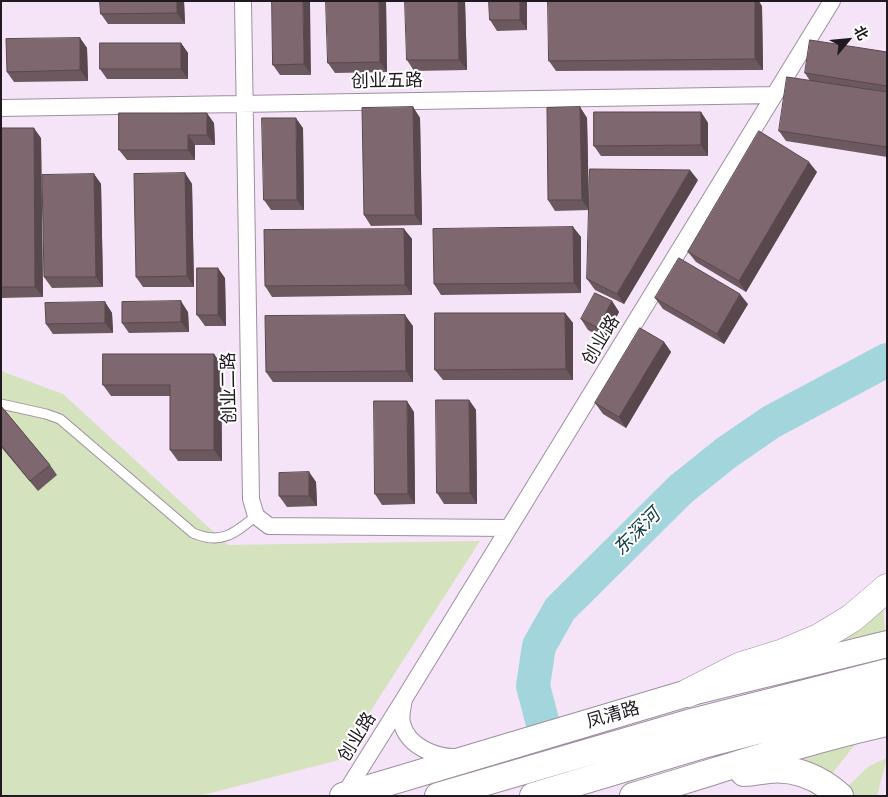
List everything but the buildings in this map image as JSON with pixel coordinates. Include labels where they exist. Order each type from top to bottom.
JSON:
[{"type":"highway","points":[[688,693],[741,666],[783,653],[819,638],[852,618],[887,588]]},
{"type":"main road","name":"凤清路","points":[[344,796],[469,756],[688,693],[887,644]]},
{"type":"main road","name":"凤清路","points":[[438,796],[695,721],[887,672]]},
{"type":"main road","points":[[533,796],[702,745],[887,697]]},
{"type":"main road","points":[[633,796],[782,750],[887,723]]},
{"type":"main road","points":[[711,773],[748,773],[785,769],[810,776],[840,796]]},
{"type":"street","name":"创业二路","points":[[243,1],[251,499],[256,516]]},
{"type":"street","name":"创业路","points":[[344,796],[832,1]]},
{"type":"street","name":"创业五路","points":[[1,108],[774,95]]},
{"type":"street","points":[[256,516],[269,526],[509,528]]},
{"type":"street","name":"创业路","points":[[404,699],[402,724],[416,744],[437,755],[469,756]]},
{"type":"lane","points":[[1,404],[60,419],[193,533],[213,538],[224,537],[234,534],[256,516]]},
{"type":"green space","points":[[1,371],[63,394],[228,545],[480,541],[339,760],[199,796],[1,796]]},
{"type":"green space","points":[[883,603],[885,631],[830,644]]},
{"type":"green space","points":[[858,741],[830,776],[791,758]]},
{"type":"green space","points":[[887,758],[877,796],[852,796],[845,789],[869,766]]},
{"type":"waterway","name":"东深河","points":[[554,766],[533,686],[539,646],[560,609],[681,489],[726,453],[771,422],[887,360]]}]
